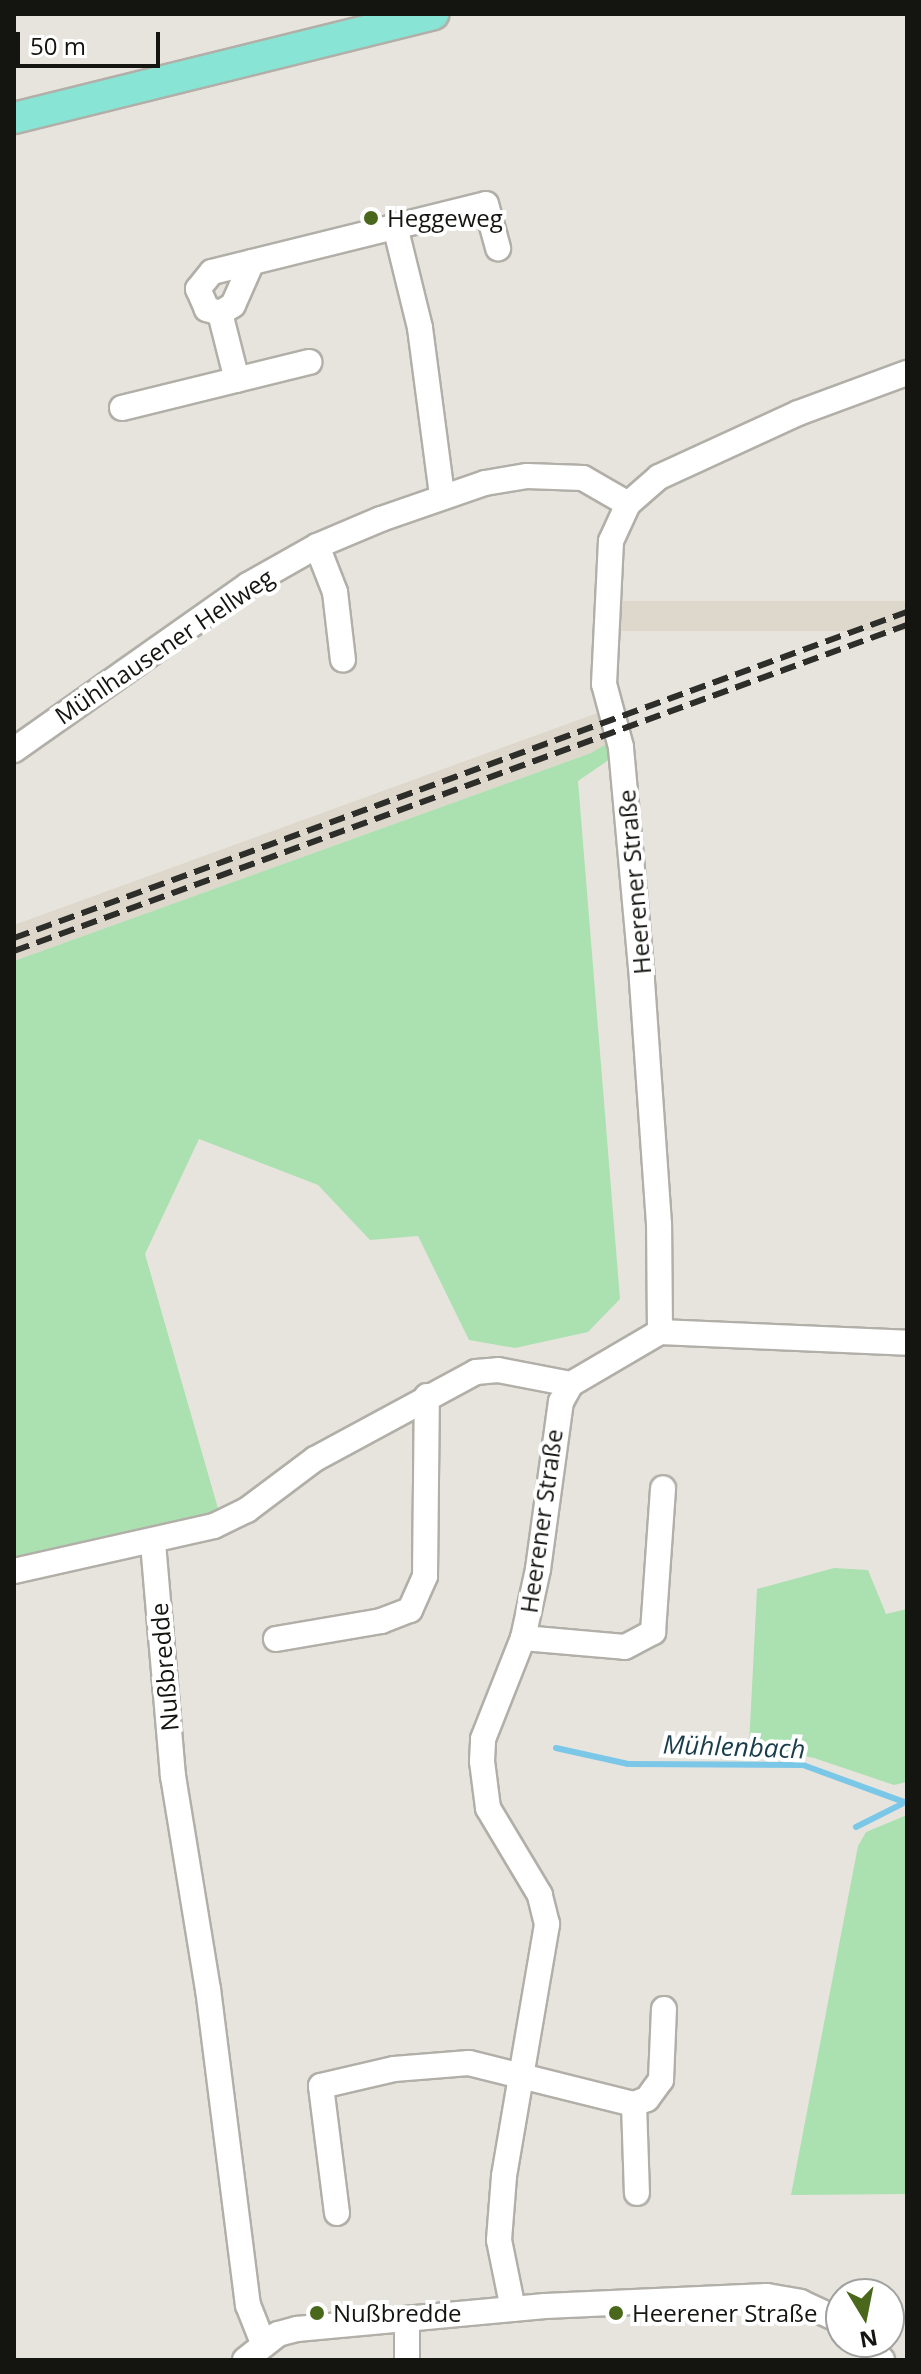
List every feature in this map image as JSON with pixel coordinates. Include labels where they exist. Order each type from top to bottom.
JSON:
[{"type":"main road","points":[[14,118],[433,14]]},
{"type":"street","points":[[237,380],[220,313],[202,303],[200,283],[212,272],[486,204],[498,248]]},
{"type":"street","points":[[395,226],[420,328],[442,496]]},
{"type":"street","points":[[220,313],[233,305],[252,262]]},
{"type":"street","points":[[122,408],[309,362]]},
{"type":"street","name":"Heerener Straße","points":[[660,1332],[659,1224],[642,979],[621,747],[604,684],[611,541],[628,504],[651,483],[699,455],[907,373]]},
{"type":"street","name":"Mühlhausener Hellweg","points":[[14,750],[248,585],[317,546],[442,496],[527,476],[561,476],[604,486],[628,504]]},
{"type":"street","points":[[317,546],[335,592],[343,660]]},
{"type":"street","points":[[14,1571],[153,1543],[214,1526],[247,1510],[315,1459],[476,1372],[498,1370],[571,1384],[660,1332],[907,1343]]},
{"type":"street","name":"Heerener Straße","points":[[513,2309],[499,2240],[504,2176],[547,1924],[540,1895],[488,1808],[482,1761],[483,1739],[523,1638],[538,1569],[554,1424],[571,1384]]},
{"type":"street","points":[[276,1639],[381,1621],[410,1610],[425,1576],[427,1396]]},
{"type":"street","points":[[523,1638],[625,1647],[653,1632],[663,1488]]},
{"type":"street","name":"Nußbredde","points":[[153,1543],[178,1807],[208,1989],[248,2305],[263,2343]]},
{"type":"street","points":[[337,2213],[321,2086],[394,2069],[469,2063],[521,2079],[634,2104],[647,2099],[661,2080],[664,2009]]},
{"type":"street","points":[[634,2104],[637,2193]]},
{"type":"street","points":[[245,2360],[263,2343],[297,2329],[513,2309],[767,2296],[800,2302],[825,2314]]},
{"type":"street","points":[[407,2320],[407,2360]]},
{"type":"shaded area","points":[[600,601],[907,601],[907,631],[600,631]]},
{"type":"shaded area","points":[[600,712],[611,741],[591,753],[14,961],[14,925]]},
{"type":"green space","points":[[611,741],[613,757],[578,781],[620,1299],[588,1332],[515,1348],[469,1340],[418,1236],[370,1240],[318,1185],[199,1139],[145,1254],[219,1512],[14,1559],[14,961],[591,753]]},
{"type":"green space","points":[[834,1568],[868,1570],[886,1614],[907,1609],[907,1782],[894,1785],[814,1758],[749,1745],[757,1589]]},
{"type":"green space","points":[[907,1815],[907,2194],[791,2195],[858,1846],[866,1832]]},
{"type":"waterway","name":"Mühlenbach","points":[[556,1748],[628,1764],[803,1765],[907,1803]]},
{"type":"waterway","points":[[856,1827],[902,1804]]},
{"type":"railway","points":[[14,938],[907,612]]},
{"type":"railway","points":[[14,951],[907,625]]},
{"type":"place","name":"Heggeweg","points":[[371,218]]},
{"type":"place","name":"Nußbredde","points":[[317,2313]]},
{"type":"place","name":"Heerener Straße","points":[[616,2313]]}]
